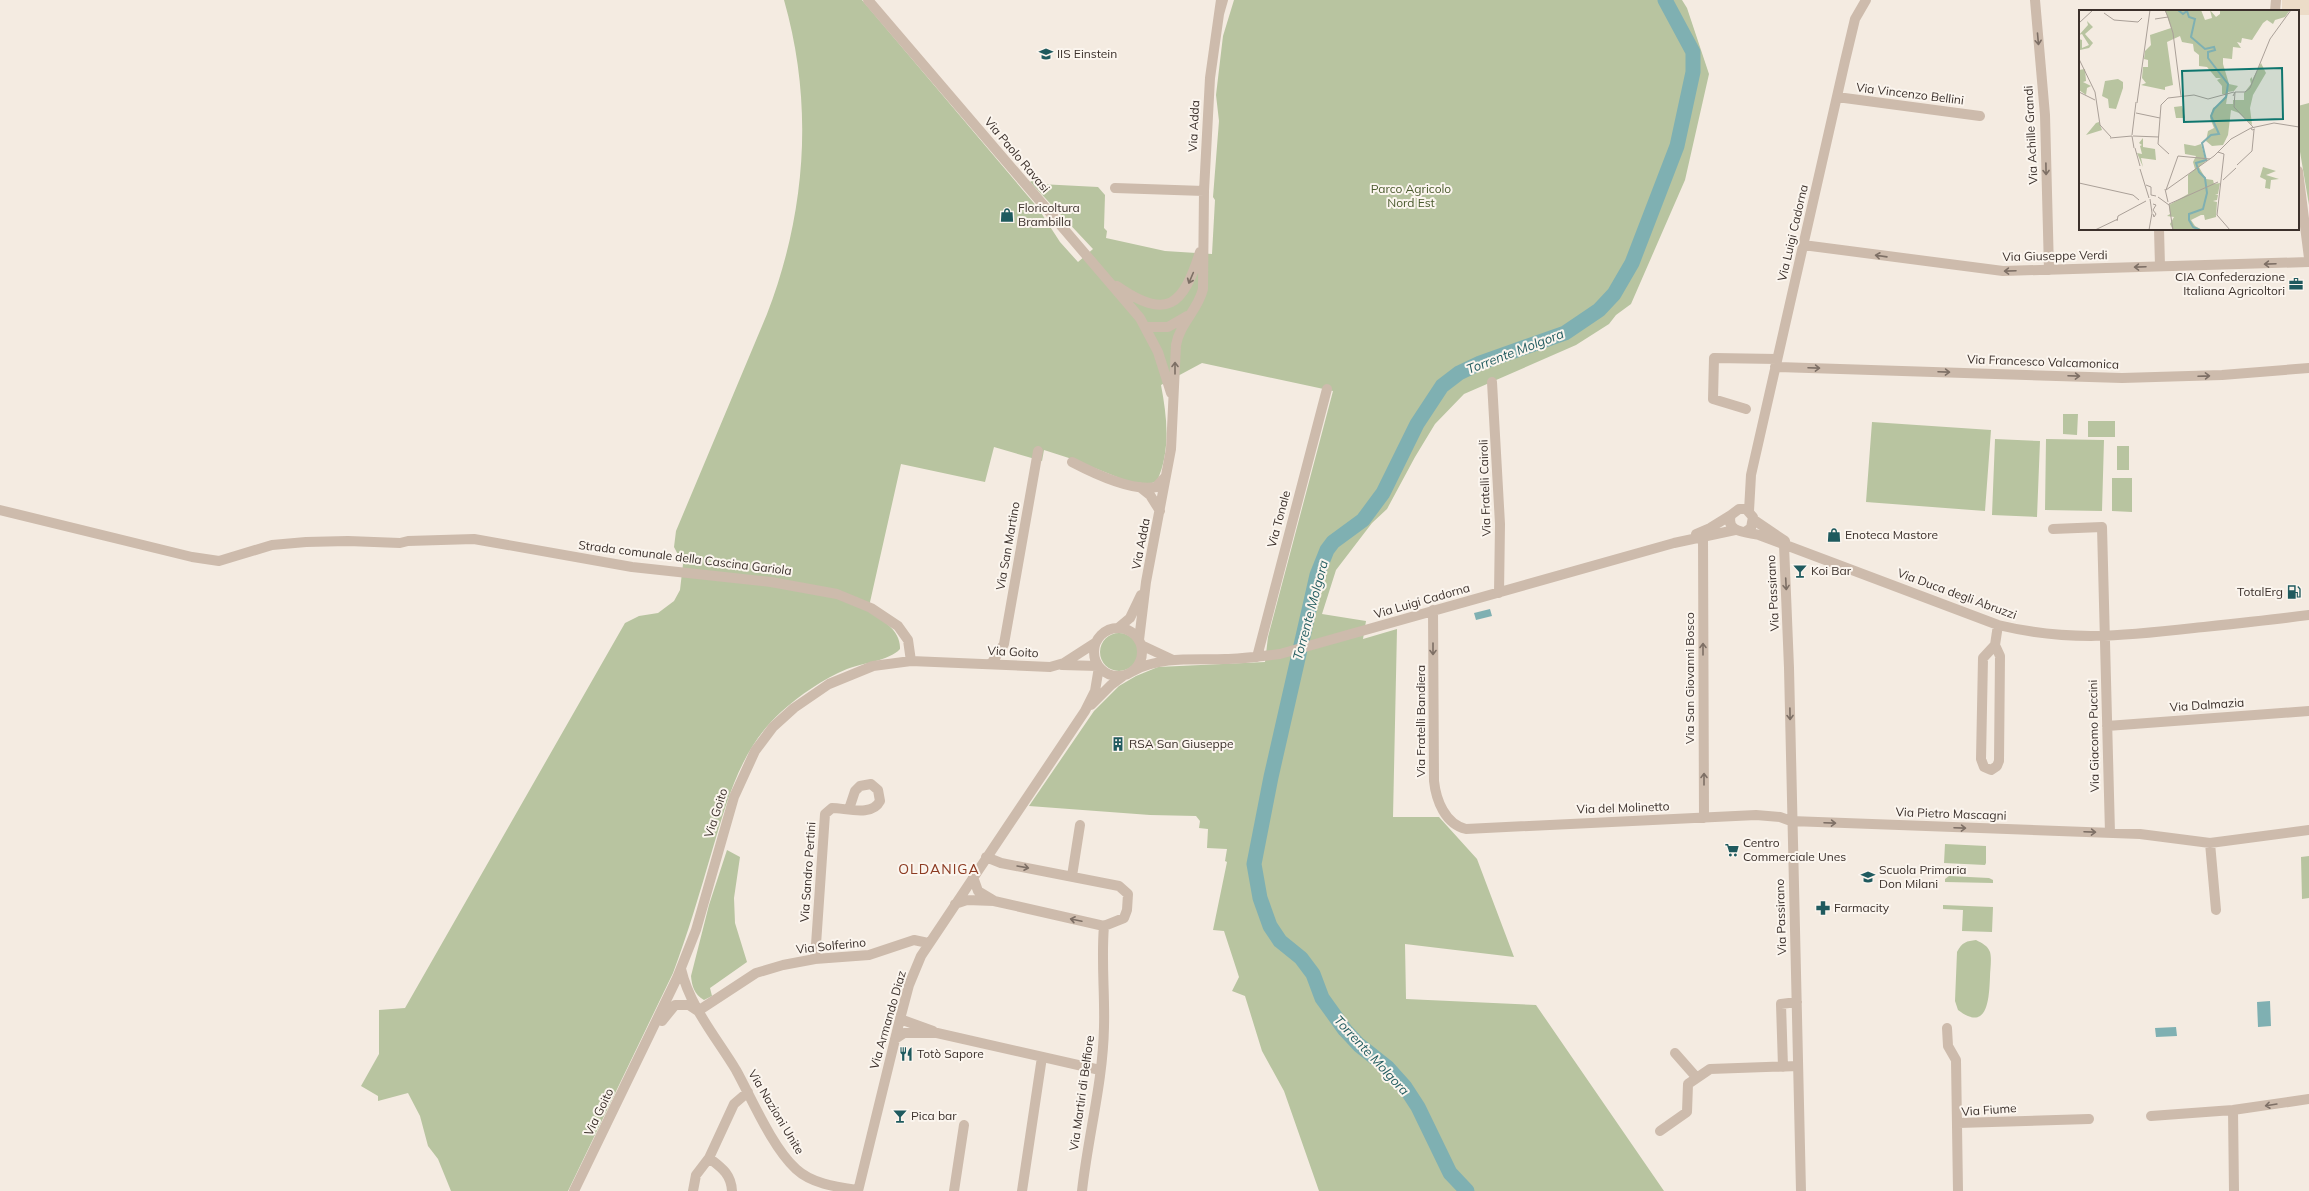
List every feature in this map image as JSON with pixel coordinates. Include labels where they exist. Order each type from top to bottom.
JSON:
[{"type":"street","name":"Via Paolo Ravasi","points":[[868,0],[1146,327]]},
{"type":"street","name":"Via Adda","points":[[1140,642],[1146,582],[1173,436],[1176,344],[1180,331],[1197,304],[1202,289],[1204,191],[1210,78],[1222,0]]},
{"type":"street","name":"Via Luigi Cadorna","points":[[1749,511],[1751,475],[1776,363],[1855,19],[1866,0]]},
{"type":"street","name":"Via Achille Grandi","points":[[2035,0],[2045,115],[2049,270]]},
{"type":"street","points":[[2275,10],[2276,0]]},
{"type":"street","name":"Via Vincenzo Bellini","points":[[1837,97],[1980,116]]},
{"type":"street","points":[[2299,179],[2309,258]]},
{"type":"street","points":[[1115,188],[1204,191]]},
{"type":"street","points":[[2159,230],[2160,266]]},
{"type":"street","name":"Via Adda","points":[[1100,273],[1144,303],[1158,306],[1169,303],[1182,294],[1189,283],[1203,240]]},
{"type":"street","name":"Via Giuseppe Verdi","points":[[1804,244],[1995,271],[2309,262]]},
{"type":"street","points":[[1146,327],[1168,326],[1179,322],[1190,314]]},
{"type":"street","name":"Via Adda","points":[[1146,327],[1163,365],[1173,407]]},
{"type":"street","name":"Via Francesco Valcamonica","points":[[1746,409],[1713,399],[1714,358],[1776,363],[2122,378],[2222,375],[2309,368]]},
{"type":"street","name":"Via Fratelli Cairoli","points":[[1492,382],[1500,524],[1499,593]]},
{"type":"street","name":"Via Tonale","points":[[1257,656],[1327,389]]},
{"type":"street","name":"Via San Martino","points":[[991,664],[1004,644],[1038,451]]},
{"type":"street","name":"Via Adda","points":[[1072,462],[1094,474],[1140,487],[1156,487],[1167,475]]},
{"type":"street","name":"Via Luigi Cadorna","points":[[1674,543],[1710,528],[1734,512],[1751,475]]},
{"type":"street","name":"Via Adda","points":[[1140,487],[1155,500],[1160,511]]},
{"type":"street","points":[[1742,509],[1749,511],[1754,520],[1751,528],[1740,531],[1731,524],[1734,512],[1742,509]]},
{"type":"street","name":"Strada comunale della Cascina Gariola","points":[[0,510],[192,557],[219,561],[260,548],[293,544],[348,541],[400,543],[408,541],[474,538],[632,567],[811,588],[854,600],[887,617],[898,626],[908,640],[911,662]]},
{"type":"street","name":"Via Duca degli Abruzzi","points":[[1754,520],[1788,546]]},
{"type":"street","name":"Via Giacomo Puccini","points":[[2053,529],[2102,527],[2110,833]]},
{"type":"street","name":"Via Luigi Cadorna","points":[[1133,671],[1150,664],[1173,660],[1257,656],[1307,648],[1434,610],[1674,543],[1740,531]]},
{"type":"street","name":"Via Duca degli Abruzzi","points":[[1740,531],[1788,546],[1998,625],[2060,636],[2105,638],[2309,615]]},
{"type":"street","name":"Via San Giovanni Bosco","points":[[1703,537],[1704,818]]},
{"type":"street","name":"Via Passirano","points":[[1788,546],[1791,821],[1801,1191]]},
{"type":"street","name":"Via Adda","points":[[1118,628],[1130,618],[1146,582]]},
{"type":"street","name":"Via Fratelli Bandiera","points":[[1434,610],[1433,763],[1435,790],[1449,820],[1455,826]]},
{"type":"street","points":[[1995,645],[1983,658],[1981,759],[1984,767],[1991,770],[1997,766],[1999,761],[2000,656],[1995,645],[1998,625]]},
{"type":"street","points":[[1118,628],[1129,631],[1140,642],[1141,658],[1133,671],[1123,676],[1109,675],[1099,667],[1094,654],[1095,643],[1103,633],[1118,628]]},
{"type":"street","name":"Via Luigi Cadorna","points":[[1140,642],[1173,660]]},
{"type":"street","name":"Via Goito","points":[[1058,665],[1095,643]]},
{"type":"street","points":[[1004,644],[1007,657],[1014,666]]},
{"type":"street","name":"Via Goito","points":[[574,1191],[653,1031],[681,969],[696,930],[731,804],[743,775],[759,745],[773,727],[794,708],[829,684],[873,666],[911,662],[991,664],[1041,668],[1058,665],[1099,667]]},
{"type":"street","name":"Via Armando Diaz","points":[[1085,711],[1094,691],[1099,667]]},
{"type":"street","name":"Via Armando Diaz","points":[[858,1191],[909,985],[928,943],[1085,711],[1111,684],[1123,676]]},
{"type":"street","name":"Via Dalmazia","points":[[2107,726],[2309,711]]},
{"type":"street","name":"Via Sandro Pertini","points":[[815,959],[825,814],[832,808],[849,809]]},
{"type":"street","name":"Via del Molinetto","points":[[1455,826],[1466,828],[1756,815],[1780,817],[1791,821]]},
{"type":"street","name":"Via Pietro Mascagni","points":[[1791,821],[2110,833],[2210,843],[2309,830]]},
{"type":"street","points":[[1072,876],[1080,826]]},
{"type":"street","points":[[2210,843],[2216,910]]},
{"type":"street","points":[[955,904],[967,900],[994,901],[1104,926],[1124,918],[1128,902],[1128,894],[1119,886],[1072,876],[1001,864],[986,857]]},
{"type":"street","points":[[972,877],[978,891],[994,901]]},
{"type":"street","name":"Via Martiri di Belfiore","points":[[1082,1191],[1100,1070],[1104,1027],[1102,978],[1104,926]]},
{"type":"street","name":"Via Solferino","points":[[698,1011],[756,973],[783,965],[815,959],[869,955],[914,940],[928,943]]},
{"type":"street","name":"Via Nazioni Unite","points":[[681,969],[688,993],[698,1011],[748,1092],[776,1143],[796,1169],[816,1182],[858,1191]]},
{"type":"street","points":[[1783,1067],[1781,1004],[1797,1002]]},
{"type":"street","points":[[653,1031],[675,1005],[689,1005],[698,1011]]},
{"type":"street","points":[[900,1019],[937,1033],[1100,1070]]},
{"type":"street","points":[[1947,1028],[1948,1046],[1956,1060],[1958,1123]]},
{"type":"street","points":[[896,1039],[904,1033],[937,1033]]},
{"type":"street","points":[[1675,1053],[1697,1078]]},
{"type":"street","points":[[1022,1191],[1042,1056]]},
{"type":"street","points":[[1660,1131],[1687,1112],[1688,1084],[1710,1069],[1798,1066]]},
{"type":"street","points":[[693,1191],[696,1175],[709,1158],[734,1104],[748,1092]]},
{"type":"street","points":[[2152,1116],[2233,1110],[2309,1099]]},
{"type":"street","points":[[2233,1110],[2234,1191]]},
{"type":"street","name":"Via Fiume","points":[[1958,1191],[1958,1123],[2089,1118]]},
{"type":"street","points":[[954,1191],[964,1125]]},
{"type":"street","points":[[709,1158],[726,1172],[732,1180],[732,1191]]},
{"type":"green space","name":"Parco Agricolo Nord Est","points":[[784,0],[862,0],[1038,208],[1060,242],[1078,262],[1093,249],[1030,182],[1033,180],[1040,184],[1098,187],[1105,195],[1104,228],[1107,231],[1106,238],[1165,251],[1212,254],[1215,200],[1213,197],[1219,121],[1216,95],[1223,36],[1234,0],[1682,0],[1687,8],[1709,74],[1685,180],[1631,304],[1616,315],[1609,324],[1576,345],[1464,394],[1435,424],[1387,509],[1372,523],[1336,570],[1322,614],[1366,621],[1363,639],[1397,629],[1393,817],[1439,817],[1477,859],[1514,957],[1405,944],[1406,999],[1536,1005],[1664,1191],[1319,1191],[1284,1091],[1262,1051],[1245,996],[1232,991],[1239,977],[1224,931],[1213,930],[1227,862],[1225,861],[1227,849],[1207,848],[1208,829],[1199,828],[1200,821],[1196,816],[1150,815],[1029,806],[1094,711],[1119,686],[1136,676],[1158,667],[1265,662],[1268,637],[1333,391],[1202,363],[1161,385],[1166,421],[1166,445],[1164,457],[1157,481],[1142,487],[1072,459],[1044,450],[1042,461],[994,447],[985,482],[901,464],[868,611],[890,626],[897,636],[900,649],[882,659],[847,669],[812,688],[781,712],[755,742],[745,759],[723,813],[694,912],[673,973],[568,1191],[451,1191],[438,1159],[428,1146],[420,1116],[408,1093],[378,1101],[378,1096],[361,1086],[379,1054],[379,1010],[405,1008],[625,623],[639,616],[658,613],[674,601],[680,590],[683,564],[674,547],[676,531],[767,314],[780,276],[790,237],[797,198],[801,158],[802,119],[799,79],[793,39]]},
{"type":"green space","points":[[2309,103],[2309,205],[2299,146],[2299,106]]},
{"type":"green space","points":[[2063,414],[2078,414],[2077,435],[2063,434]]},
{"type":"green space","points":[[2088,421],[2115,421],[2115,437],[2088,437]]},
{"type":"green space","points":[[1872,422],[1991,430],[1985,511],[1866,502]]},
{"type":"green space","points":[[1995,439],[2040,441],[2037,517],[1992,515]]},
{"type":"green space","points":[[2046,439],[2104,440],[2102,511],[2045,510]]},
{"type":"green space","points":[[2117,446],[2129,446],[2129,470],[2117,470]]},
{"type":"green space","points":[[2112,478],[2132,478],[2132,512],[2112,511]]},
{"type":"green space","points":[[1119,633],[1132,639],[1138,652],[1132,665],[1119,671],[1106,665],[1100,652],[1106,639]]},
{"type":"green space","points":[[1945,844],[1986,846],[1986,863],[1985,865],[1944,863]]},
{"type":"green space","points":[[727,850],[740,857],[734,898],[735,923],[747,962],[710,988],[712,996],[704,1000],[694,990],[691,976],[709,905]]},
{"type":"green space","points":[[2309,856],[2309,898],[2302,899],[2301,857]]},
{"type":"green space","points":[[1949,876],[1989,878],[1993,880],[1993,883],[1945,882],[1945,879]]},
{"type":"green space","points":[[1943,905],[1993,907],[1992,932],[1962,931],[1963,910],[1943,909]]},
{"type":"green space","points":[[1976,940],[1988,948],[1991,955],[1991,961],[1990,985],[1987,1003],[1985,1010],[1976,1018],[1968,1016],[1958,1010],[1955,1001],[1957,952],[1965,943]]},
{"type":"shaded area","points":[[2282,0],[2309,0],[2309,15],[2299,15],[2299,10],[2282,10]]},
{"type":"water","points":[[1490,609],[1492,616],[1476,620],[1474,613]]},
{"type":"water","points":[[2270,1001],[2271,1026],[2258,1027],[2257,1002]]},
{"type":"water","points":[[2176,1027],[2177,1036],[2156,1037],[2155,1028]]},
{"type":"waterway","name":"Torrente Molgora","points":[[1467,1191],[1450,1173],[1418,1107],[1405,1087],[1388,1068],[1359,1045],[1345,1030],[1322,998],[1313,974],[1301,958],[1280,941],[1270,926],[1260,898],[1254,864],[1271,777],[1317,575],[1327,550],[1333,542],[1363,520],[1383,493],[1417,424],[1442,386],[1459,373],[1480,363],[1565,333],[1599,310],[1614,294],[1632,263],[1677,146],[1693,72],[1693,52],[1665,0]]},
{"type":"place","name":"IIS Einstein","points":[[1046,54]]},
{"type":"place","name":"Floricoltura Brambilla","points":[[1007,215]]},
{"type":"place","name":"CIA Confederazione Italiana Agricoltori","points":[[2296,284]]},
{"type":"place","name":"Enoteca Mastore","points":[[1834,535]]},
{"type":"place","name":"Koi Bar","points":[[1800,571]]},
{"type":"place","name":"TotalErg","points":[[2294,592]]},
{"type":"place","name":"RSA San Giuseppe","points":[[1118,744]]},
{"type":"place","name":"Centro Commerciale Unes","points":[[1732,850]]},
{"type":"place","name":"Scuola Primaria Don Milani","points":[[1868,877]]},
{"type":"place","name":"Farmacity","points":[[1823,908]]},
{"type":"place","name":"Totò Sapore","points":[[906,1054]]},
{"type":"place","name":"Pica bar","points":[[900,1116]]},
{"type":"district","name":"OLDANIGA","points":[[939,869]]}]
